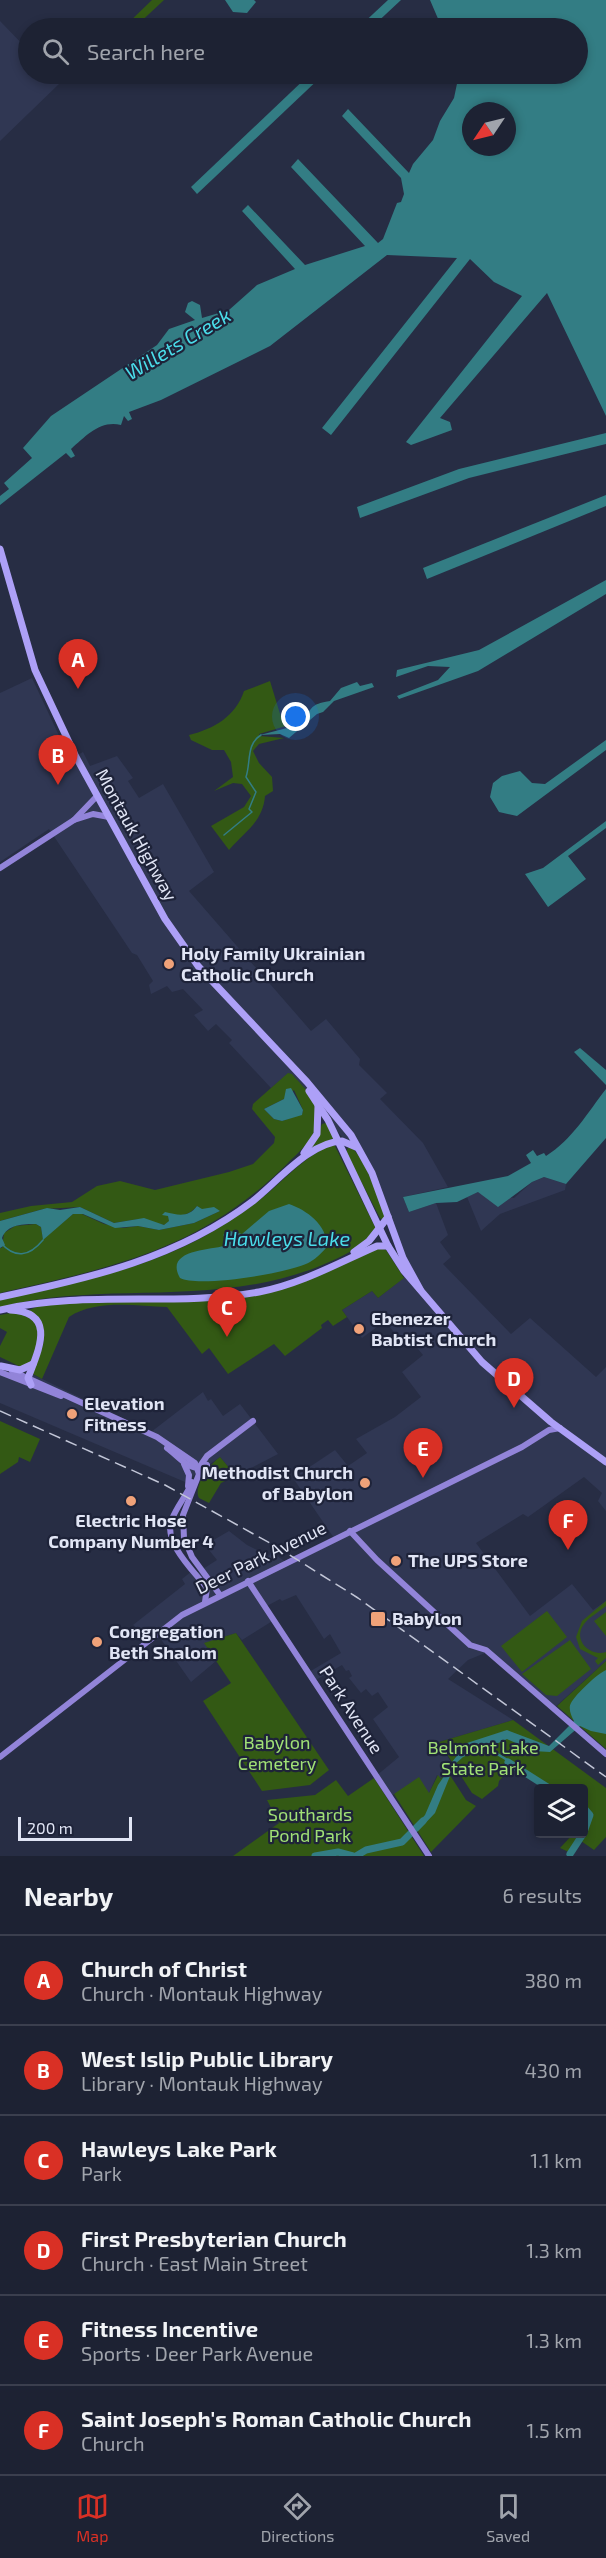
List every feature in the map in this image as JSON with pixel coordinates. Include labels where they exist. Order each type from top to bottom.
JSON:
[{"type":"main road","name":"Montauk Highway","points":[[0,549],[35,670],[97,796],[180,944],[340,1120],[365,1158],[400,1251],[420,1289]]},
{"type":"main road","points":[[74,820],[97,796]]},
{"type":"main road","points":[[93,814],[102,803]]},
{"type":"main road","points":[[87,805],[93,814]]},
{"type":"main road","points":[[0,868],[74,820],[93,814],[109,817]]},
{"type":"main road","name":"Montauk Highway","points":[[291,1067],[317,1101],[388,1246],[402,1269],[420,1289]]},
{"type":"main road","points":[[272,1185],[314,1140],[319,1120],[317,1101]]},
{"type":"main road","points":[[0,1298],[106,1273],[153,1257],[227,1219],[314,1150],[338,1141],[350,1142],[365,1158]]},
{"type":"main road","points":[[343,1152],[348,1146],[355,1147]]},
{"type":"main road","points":[[203,1296],[264,1286],[312,1272],[360,1249],[380,1229],[388,1217]]},
{"type":"main road","points":[[1,1310],[85,1298],[249,1293],[281,1286],[321,1272],[377,1246],[388,1246]]},
{"type":"main road","points":[[420,1289],[482,1362],[560,1428],[606,1461]]},
{"type":"main road","points":[[1,1310],[23,1312],[37,1322],[42,1341],[28,1378],[31,1385]]},
{"type":"main road","points":[[0,1368],[20,1370],[33,1364]]},
{"type":"main road","points":[[0,1368],[28,1378],[62,1396],[147,1434],[198,1468]]},
{"type":"main road","points":[[0,1368],[31,1385],[62,1396]]},
{"type":"main road","points":[[184,1458],[197,1459],[207,1456],[253,1421]]},
{"type":"main road","name":"Deer Park Avenue","points":[[0,1757],[178,1618],[205,1602],[522,1447],[549,1430],[560,1428]]},
{"type":"main road","points":[[219,1595],[186,1545],[182,1522],[195,1486],[207,1465],[229,1441]]},
{"type":"main road","points":[[205,1602],[207,1588],[171,1538],[172,1520],[198,1468],[207,1456]]},
{"type":"main road","points":[[184,1458],[189,1475],[187,1491]]},
{"type":"main road","points":[[198,1468],[207,1465]]},
{"type":"main road","points":[[195,1486],[198,1468]]},
{"type":"main road","points":[[350,1531],[376,1560],[470,1645],[486,1650],[606,1754]]},
{"type":"main road","points":[[190,1565],[219,1595]]},
{"type":"main road","name":"Park Avenue","points":[[248,1581],[429,1856]]},
{"type":"shaded area","points":[[0,21],[18,40],[18,84],[59,84],[0,141]]},
{"type":"shaded area","points":[[32,678],[70,759],[83,752],[90,766],[117,756],[133,778],[128,781],[139,798],[163,784],[214,872],[189,891],[311,1031],[326,1019],[360,1059],[359,1065],[387,1093],[380,1099],[423,1143],[448,1187],[403,1197],[409,1212],[436,1203],[448,1235],[440,1242],[451,1257],[443,1264],[511,1334],[530,1318],[596,1377],[606,1367],[606,1511],[598,1501],[602,1493],[584,1477],[528,1517],[523,1514],[476,1543],[530,1616],[572,1584],[593,1610],[606,1601],[606,1661],[555,1707],[490,1651],[468,1660],[448,1679],[513,1720],[439,1742],[451,1762],[441,1779],[437,1775],[429,1793],[394,1794],[390,1797],[376,1776],[399,1757],[373,1719],[388,1707],[378,1692],[372,1696],[366,1689],[361,1693],[349,1678],[352,1676],[349,1670],[346,1671],[342,1665],[314,1681],[309,1672],[341,1653],[330,1634],[324,1639],[296,1595],[282,1601],[280,1599],[265,1607],[274,1620],[242,1640],[236,1633],[205,1643],[216,1661],[191,1682],[158,1635],[152,1639],[133,1625],[185,1584],[182,1579],[192,1571],[195,1574],[217,1560],[205,1545],[229,1531],[247,1545],[269,1556],[271,1552],[286,1562],[334,1538],[293,1478],[335,1450],[348,1466],[367,1453],[356,1439],[395,1417],[421,1397],[402,1372],[423,1355],[408,1337],[401,1341],[385,1321],[362,1338],[342,1310],[372,1291],[378,1298],[407,1275],[406,1263],[379,1186],[314,1100],[288,1074],[271,1088],[229,1043],[232,1040],[216,1024],[208,1031],[194,1015],[203,1010],[183,989],[172,992],[167,986],[151,994],[149,985],[153,981],[137,955],[132,953],[49,829],[0,862],[0,693]]},
{"type":"shaded area","points":[[544,1177],[566,1184],[565,1190],[500,1214],[481,1231],[467,1197],[478,1192],[514,1198],[532,1182]]},
{"type":"shaded area","points":[[0,1374],[27,1386],[32,1374],[151,1432],[203,1392],[208,1401],[211,1399],[223,1416],[240,1404],[278,1454],[236,1476],[220,1457],[185,1482],[0,1403]]},
{"type":"green space","points":[[152,0],[164,0],[145,18],[133,18]]},
{"type":"green space","points":[[270,681],[281,717],[286,721],[303,713],[305,716],[286,726],[259,734],[260,736],[284,738],[259,744],[253,751],[259,763],[272,777],[273,791],[265,796],[264,805],[253,825],[229,850],[211,826],[244,807],[251,796],[242,784],[233,783],[214,791],[233,777],[231,762],[224,750],[212,750],[191,740],[189,735],[223,720],[236,708],[244,691]]},
{"type":"green space","points":[[288,1073],[292,1074],[312,1097],[317,1116],[310,1139],[287,1164],[254,1193],[221,1217],[188,1236],[154,1251],[81,1274],[0,1293],[0,1248],[2,1248],[4,1233],[15,1226],[36,1224],[41,1227],[43,1239],[73,1214],[82,1214],[104,1224],[123,1228],[138,1226],[159,1230],[194,1223],[220,1211],[201,1209],[197,1206],[187,1214],[168,1216],[170,1221],[164,1225],[139,1219],[114,1223],[80,1207],[43,1209],[0,1221],[0,1213],[31,1206],[72,1202],[97,1186],[120,1181],[155,1190],[253,1164],[274,1143],[275,1137],[252,1109],[253,1104]],"holes":[[[294,1090],[303,1110],[302,1114],[282,1121],[274,1119],[264,1109],[284,1099]]]},
{"type":"green space","points":[[326,1123],[334,1138],[312,1148],[322,1124]]},
{"type":"green space","points":[[334,1144],[376,1229],[358,1247],[336,1259],[280,1279],[240,1287],[200,1291],[80,1295],[40,1299],[0,1307],[0,1299],[85,1280],[141,1264],[195,1241],[247,1210],[314,1154]]},
{"type":"green space","points":[[349,1146],[360,1158],[370,1178],[385,1216],[383,1220],[346,1152]]},
{"type":"green space","points":[[378,1247],[386,1250],[404,1278],[378,1298],[372,1291],[342,1310],[347,1317],[333,1326],[328,1320],[321,1325],[322,1328],[285,1356],[274,1344],[228,1374],[209,1348],[202,1354],[167,1307],[104,1306],[80,1311],[69,1317],[42,1379],[31,1373],[42,1347],[44,1333],[42,1325],[29,1310],[47,1303],[212,1299],[305,1281]]},
{"type":"green space","points":[[16,1312],[33,1320],[40,1334],[32,1361],[23,1368],[0,1357],[0,1346],[7,1332],[0,1328],[0,1315]]},
{"type":"green space","points":[[0,1421],[40,1439],[30,1462],[19,1457],[18,1462],[0,1474]]},
{"type":"green space","points":[[220,1457],[236,1476],[221,1483],[209,1503],[199,1498],[198,1488],[207,1470]]},
{"type":"green space","points":[[606,1601],[606,1606],[584,1624],[580,1636],[584,1646],[589,1650],[606,1652],[606,1658],[598,1665],[595,1661],[598,1658],[580,1649],[576,1637],[582,1621]]},
{"type":"green space","points":[[547,1611],[567,1637],[522,1672],[501,1646]]},
{"type":"green space","points":[[606,1612],[606,1636],[594,1621]]},
{"type":"green space","name":"Babylon Cemetery","points":[[236,1633],[329,1770],[310,1785],[262,1791],[203,1701],[231,1683],[204,1643]]},
{"type":"green space","points":[[570,1640],[591,1669],[557,1696],[546,1695],[522,1674]]},
{"type":"green space","points":[[606,1661],[606,1749],[557,1706]]},
{"type":"green space","name":"Belmont Lake State Park","points":[[513,1720],[606,1788],[606,1837],[594,1850],[581,1841],[573,1854],[560,1848],[569,1838],[588,1838],[588,1784],[537,1784],[511,1768],[499,1781],[498,1786],[482,1799],[472,1793],[439,1742]]},
{"type":"green space","name":"Belmont Lake State Park","points":[[446,1769],[466,1800],[476,1806],[431,1852],[394,1794],[419,1777],[429,1793],[438,1775],[441,1779]]},
{"type":"green space","name":"Southards Pond Park","points":[[374,1778],[424,1856],[233,1856],[279,1823],[267,1800],[315,1795],[336,1780],[348,1796]]},
{"type":"water","points":[[225,0],[254,0],[256,2],[247,13],[233,12]]},
{"type":"water","points":[[388,0],[401,0],[382,18],[369,18]]},
{"type":"water","name":"Willets Creek","points":[[430,0],[606,0],[606,416],[547,293],[440,418],[450,422],[452,430],[411,445],[406,442],[522,296],[494,282],[470,259],[331,435],[322,428],[457,258],[387,255],[270,346],[161,400],[129,412],[132,419],[128,421],[124,416],[121,425],[106,425],[94,430],[71,449],[75,456],[71,458],[66,453],[0,505],[0,496],[9,489],[4,483],[32,458],[23,448],[51,416],[157,345],[169,329],[195,320],[185,312],[188,303],[192,301],[200,305],[202,318],[229,310],[257,285],[295,269],[242,211],[248,205],[305,265],[365,246],[291,167],[298,159],[378,243],[383,239],[397,203],[401,202],[404,194],[401,178],[342,116],[348,109],[409,173],[413,164],[433,140],[440,121],[454,98],[457,84],[588,84],[588,18],[438,18]]},
{"type":"water","points":[[299,84],[313,84],[197,194],[191,187]]},
{"type":"water","points":[[606,433],[606,444],[469,478],[360,518],[357,507],[459,469]]},
{"type":"water","points":[[606,495],[606,506],[427,579],[423,568]]},
{"type":"water","points":[[606,580],[606,594],[478,671],[399,699],[397,696],[438,680],[450,667],[428,666],[396,677],[397,670],[479,650]]},
{"type":"water","points":[[357,682],[360,686],[372,683],[374,687],[334,701],[289,738],[280,734],[260,735],[287,728],[305,719],[314,706],[330,701],[341,688]]},
{"type":"water","points":[[606,740],[606,750],[517,816],[499,812],[490,797],[493,783],[502,776],[520,771],[532,783],[545,784]]},
{"type":"water","points":[[606,821],[606,828],[568,856],[586,879],[548,907],[525,874],[543,868]]},
{"type":"water","points":[[580,1048],[606,1070],[606,1085],[574,1052]]},
{"type":"water","points":[[291,1088],[303,1110],[302,1115],[282,1121],[274,1119],[264,1109],[284,1099],[286,1089]]},
{"type":"water","points":[[606,1089],[606,1138],[566,1184],[544,1177],[532,1182],[498,1207],[478,1192],[457,1202],[436,1203],[409,1212],[403,1197],[508,1176],[531,1163],[526,1155],[533,1150],[537,1156],[544,1153],[546,1156],[572,1134]]},
{"type":"water","name":"Hawleys Lake","points":[[289,1204],[303,1210],[324,1232],[327,1247],[313,1260],[284,1271],[245,1278],[190,1281],[180,1278],[177,1269],[178,1262],[183,1257],[199,1250],[224,1246],[228,1238],[223,1235],[230,1231],[242,1234],[269,1211]]},
{"type":"water","points":[[197,1206],[202,1209],[214,1207],[220,1211],[194,1223],[159,1230],[138,1226],[115,1228],[83,1214],[73,1214],[43,1240],[41,1227],[36,1224],[12,1227],[4,1233],[2,1238],[5,1245],[0,1248],[0,1221],[47,1208],[60,1210],[80,1207],[114,1223],[144,1218],[164,1225],[169,1221],[168,1216],[162,1215],[165,1212],[186,1214]]},
{"type":"water","points":[[606,1670],[606,1734],[580,1726],[550,1752],[533,1751],[507,1739],[492,1746],[515,1766],[485,1748],[463,1757],[454,1765],[452,1762],[467,1743],[507,1730],[549,1746],[574,1721],[570,1707],[574,1699],[592,1680]]},
{"type":"water","points":[[447,1772],[450,1776],[435,1813],[418,1831],[415,1826],[425,1815],[438,1785]]},
{"type":"waterway","points":[[224,835],[252,812],[249,809],[256,792],[246,777],[251,748],[261,735]]},
{"type":"waterway","points":[[0,1242],[11,1251],[22,1254],[32,1250],[43,1240]]},
{"type":"waterway","points":[[508,1762],[543,1784]]},
{"type":"waterway","points":[[588,1813],[590,1815],[588,1821]]},
{"type":"waterway","points":[[356,1856],[366,1850],[402,1842],[423,1821]]},
{"type":"waterway","points":[[570,1854],[580,1838]]},
{"type":"waterway","points":[[315,1856],[338,1852],[353,1856]]},
{"type":"railway","points":[[0,1411],[165,1485],[277,1547],[358,1598],[606,1777]]},
{"type":"place","name":"Church of Christ","points":[[78,689]]},
{"type":"place","name":"West Islip Public Library","points":[[58,785]]},
{"type":"place","name":"Holy Family Ukrainian Catholic Church","points":[[169,964]]},
{"type":"place","name":"Ebenezer Babtist Church","points":[[359,1329]]},
{"type":"place","name":"Hawleys Lake Park","points":[[227,1337]]},
{"type":"place","name":"First Presbyterian Church","points":[[514,1408]]},
{"type":"place","name":"Elevation Fitness","points":[[72,1414]]},
{"type":"place","name":"Fitness Incentive","points":[[423,1478]]},
{"type":"place","name":"Methodist Church of Babylon","points":[[365,1483]]},
{"type":"place","name":"Electric Hose Company Number 4","points":[[131,1501]]},
{"type":"place","name":"Saint Joseph's Roman Catholic Church","points":[[568,1550]]},
{"type":"place","name":"The UPS Store","points":[[396,1561]]},
{"type":"place","name":"Babylon","points":[[378,1619]]},
{"type":"place","name":"Congregation Beth Shalom","points":[[97,1642]]}]
